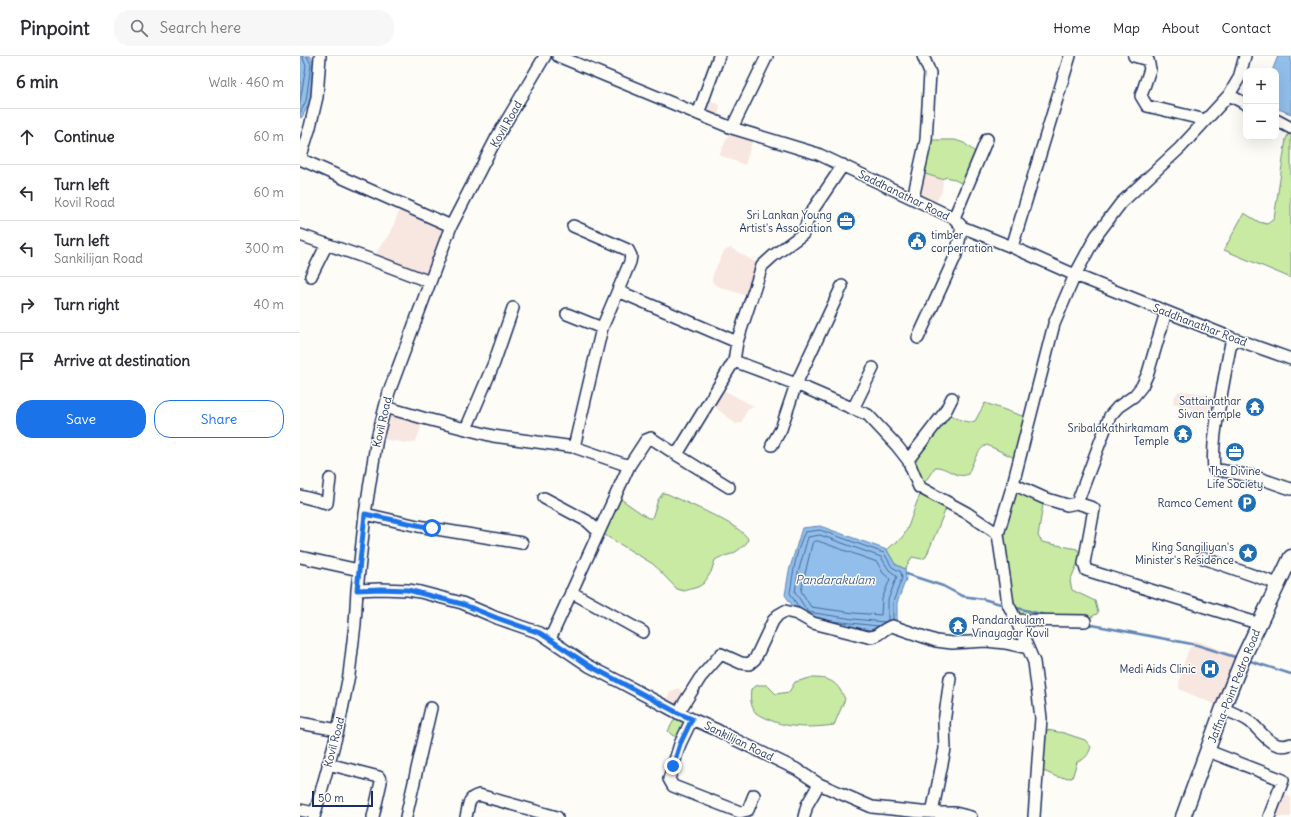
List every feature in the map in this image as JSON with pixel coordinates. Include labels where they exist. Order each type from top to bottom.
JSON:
[{"type":"main road","name":"Jaffna-Point Pedro Road","points":[[1183,817],[1223,708],[1246,652],[1284,576],[1291,557]]},
{"type":"street","points":[[320,56],[317,97],[300,159],[451,226]]},
{"type":"street","name":"Kovil Road","points":[[314,815],[338,730],[349,675],[365,514],[377,438],[392,382],[451,226],[497,137],[545,56]]},
{"type":"street","name":"Saddhanathar Road","points":[[558,56],[732,128],[818,154],[954,218],[962,227],[1166,312],[1291,360]]},
{"type":"street","points":[[698,114],[719,56]]},
{"type":"street","points":[[732,128],[767,56]]},
{"type":"street","points":[[913,198],[926,140],[930,73],[923,56]]},
{"type":"street","points":[[1012,247],[1070,56]]},
{"type":"street","points":[[1134,56],[1148,60],[1150,69],[1141,96],[1147,106],[1206,120]]},
{"type":"street","points":[[1034,817],[1041,718],[1034,662],[1008,604],[998,534],[1013,484],[1054,324],[1076,275],[1096,236],[1121,203],[1180,148],[1229,95],[1239,78],[1245,56]]},
{"type":"street","points":[[1229,95],[1243,102]]},
{"type":"street","points":[[1279,122],[1291,128]]},
{"type":"street","points":[[954,218],[987,139]]},
{"type":"street","points":[[674,453],[679,451],[734,361],[737,342],[762,266],[803,234],[810,214],[843,165]]},
{"type":"street","points":[[573,226],[628,250],[631,256],[630,262],[602,328],[574,447]]},
{"type":"street","points":[[918,338],[956,255],[962,227]]},
{"type":"street","points":[[300,235],[430,282]]},
{"type":"street","points":[[312,276],[327,244]]},
{"type":"street","points":[[772,445],[781,429],[796,384],[842,286]]},
{"type":"street","points":[[618,291],[737,342]]},
{"type":"street","points":[[466,429],[494,363],[513,308]]},
{"type":"street","points":[[1076,503],[1110,416],[1118,407],[1134,396],[1142,386],[1148,373],[1166,312]]},
{"type":"street","points":[[567,314],[602,328]]},
{"type":"street","points":[[1232,338],[1215,431],[1213,456],[1214,469],[1256,478],[1291,489]]},
{"type":"street","points":[[734,361],[796,384],[868,415],[898,446],[908,460],[919,487],[967,513],[998,534]]},
{"type":"street","points":[[853,409],[873,368]]},
{"type":"street","points":[[908,460],[945,412],[952,398]]},
{"type":"street","points":[[385,407],[493,436],[574,447],[629,466]]},
{"type":"street","points":[[550,639],[629,466],[646,440],[651,438],[729,487]]},
{"type":"street","points":[[300,496],[327,503],[330,479]]},
{"type":"street","points":[[1013,484],[1044,498],[1067,505],[1076,503],[1094,509],[1084,564],[1086,570],[1260,624]]},
{"type":"street","points":[[544,498],[587,521],[598,531]]},
{"type":"street","points":[[365,514],[418,526],[522,543]]},
{"type":"street","points":[[300,557],[359,570]]},
{"type":"street","points":[[1203,558],[1284,576]]},
{"type":"street","name":"Sankilijan Road","points":[[357,590],[380,589],[420,592],[462,604],[540,633],[590,666],[678,713],[717,730],[796,769],[819,784],[872,807],[932,813],[955,813],[971,817]]},
{"type":"street","points":[[571,592],[643,632]]},
{"type":"street","points":[[678,713],[700,678],[720,654],[733,658],[741,663],[749,664],[755,659],[773,621],[778,615],[785,611],[797,614],[813,623],[868,637],[876,636],[888,627],[892,626],[936,641],[952,644],[986,641],[1028,648]]},
{"type":"street","points":[[1016,620],[1085,621]]},
{"type":"street","points":[[932,813],[945,749],[944,723],[950,678]]},
{"type":"street","points":[[406,817],[431,708]]},
{"type":"street","points":[[1223,708],[1249,721],[1273,744],[1285,747],[1291,744]]},
{"type":"street","points":[[692,719],[680,744],[669,779],[673,786],[740,812],[748,810],[754,795]]},
{"type":"street","points":[[300,723],[338,730]]},
{"type":"street","points":[[1208,751],[1283,780],[1269,817]]},
{"type":"street","points":[[328,764],[379,777],[381,782],[373,817]]},
{"type":"street","points":[[804,817],[807,805],[819,784]]},
{"type":"street","points":[[466,817],[470,800],[474,796],[479,795],[557,817]]},
{"type":"street","points":[[300,810],[314,815]]},
{"type":"shaded area","points":[[704,98],[720,105],[719,113],[713,120],[698,114]]},
{"type":"shaded area","points":[[732,128],[754,135],[745,165],[719,155]]},
{"type":"shaded area","points":[[919,172],[941,179],[943,182],[942,191],[933,208],[913,198]]},
{"type":"shaded area","points":[[402,204],[451,226],[430,282],[375,257],[380,246],[390,234]]},
{"type":"shaded area","points":[[731,248],[762,266],[753,298],[715,285],[712,281],[713,274],[723,253]]},
{"type":"shaded area","points":[[718,387],[755,407],[748,408],[741,423],[736,424],[714,406],[706,405]]},
{"type":"shaded area","points":[[1179,391],[1199,393],[1221,398],[1218,416],[1173,403],[1175,396]]},
{"type":"shaded area","points":[[385,407],[423,418],[416,441],[413,443],[407,443],[377,438]]},
{"type":"shaded area","name":"Medi Aids Clinic","points":[[1195,640],[1243,658],[1223,708],[1179,689],[1180,675],[1188,651]]},
{"type":"shaded area","points":[[678,688],[685,694],[678,713],[665,702],[670,692]]},
{"type":"shaded area","points":[[1283,794],[1291,797],[1291,817],[1269,817]]},
{"type":"green space","points":[[1291,128],[1291,278],[1224,250],[1244,213],[1259,222],[1267,224],[1274,219],[1286,139]]},
{"type":"green space","points":[[926,140],[955,140],[964,143],[980,156],[967,186],[947,177],[941,179],[919,172]]},
{"type":"green space","points":[[985,403],[1025,417],[1019,460],[987,445],[978,453],[968,474],[960,475],[939,467],[935,467],[923,485],[908,460],[945,412],[960,420],[971,422],[975,421]]},
{"type":"green space","points":[[1013,484],[1044,498],[1038,536],[1042,542],[1077,549],[1081,555],[1070,581],[1072,590],[1095,601],[1098,613],[1085,621],[1016,620],[998,534]]},
{"type":"green space","points":[[923,490],[947,506],[926,557],[922,559],[912,557],[905,569],[895,564],[887,550],[904,535],[917,501]]},
{"type":"green space","points":[[663,493],[699,508],[724,521],[743,533],[748,539],[746,544],[738,550],[715,560],[711,572],[704,583],[698,587],[684,591],[677,589],[653,564],[598,531],[615,495],[648,518],[652,518],[658,500]]},
{"type":"green space","points":[[810,678],[832,681],[842,693],[845,699],[834,725],[816,727],[789,726],[772,721],[756,713],[754,710],[751,701],[751,689],[758,685],[767,685],[776,694],[789,692],[795,682]]},
{"type":"green space","points":[[678,713],[692,719],[683,740],[672,735],[668,731]]},
{"type":"green space","points":[[1041,729],[1064,733],[1085,740],[1091,747],[1083,760],[1077,762],[1072,778],[1057,777],[1046,772],[1038,771]]},
{"type":"water","points":[[300,56],[310,56],[315,63],[310,102],[300,118]]},
{"type":"water","points":[[1278,56],[1291,56],[1291,114],[1279,109],[1279,68],[1273,68]]},
{"type":"water","name":"Pandarakulam","points":[[820,526],[887,550],[895,564],[905,569],[906,579],[897,603],[897,632],[852,628],[803,621],[785,595],[789,571],[802,528]]},
{"type":"waterway","points":[[906,574],[943,586],[962,596],[983,599],[1004,605]]},
{"type":"waterway","points":[[1013,607],[1045,615]]},
{"type":"waterway","points":[[1087,624],[1197,645],[1238,658]]},
{"type":"waterway","points":[[1247,660],[1291,674]]},
{"type":"place","name":"Sri Lankan Young Artist's Association","points":[[846,221]]},
{"type":"place","name":"timber corperration","points":[[917,241]]},
{"type":"place","name":"Sattainathar Sivan temple","points":[[1255,407]]},
{"type":"place","name":"SribalaKathirkamam Temple","points":[[1183,434]]},
{"type":"place","name":"The Divine Life Society","points":[[1235,452]]},
{"type":"place","name":"Ramco Cement","points":[[1247,503]]},
{"type":"place","name":"King Sangiliyan's Minister's Residence","points":[[1248,553]]},
{"type":"place","name":"Pandarakulam Vinayagar Kovil","points":[[958,626]]},
{"type":"place","name":"Medi Aids Clinic","points":[[1210,669]]},
{"type":"route","points":[[432,528],[365,514],[357,590],[380,589],[420,592],[462,604],[540,633],[590,666],[692,719],[680,744],[673,766]]}]
